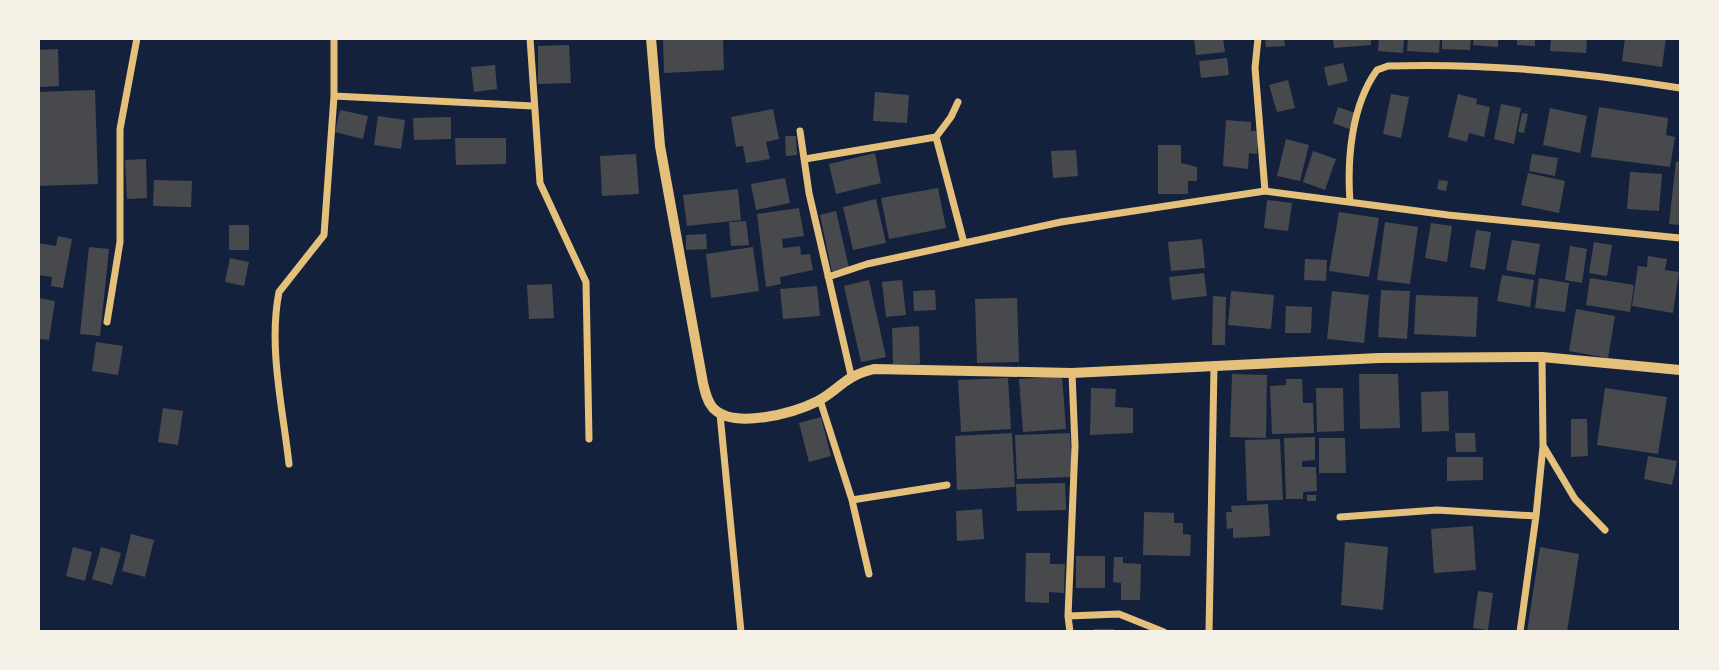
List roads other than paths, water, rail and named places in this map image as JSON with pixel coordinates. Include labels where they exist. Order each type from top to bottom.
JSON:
[{"type":"street","points":[[107,322],[120,242],[120,129],[137,38]]},
{"type":"street","points":[[289,464],[275,334],[277,298],[324,235],[334,96],[334,38]]},
{"type":"street","points":[[530,38],[533,106],[542,191],[585,275],[589,439]]},
{"type":"street","points":[[651,38],[660,146],[701,371],[706,396],[711,406],[720,414],[736,418],[792,412],[820,400],[850,375],[874,369],[1072,373],[1379,358],[1542,357],[1681,370]]},
{"type":"street","points":[[1258,38],[1255,68],[1265,191]]},
{"type":"street","points":[[1350,202],[1349,161],[1363,98],[1377,70],[1388,66],[1472,65],[1539,69],[1681,88]]},
{"type":"street","points":[[334,96],[533,106]]},
{"type":"street","points":[[805,159],[936,137],[958,102]]},
{"type":"street","points":[[800,131],[850,375]]},
{"type":"street","points":[[936,137],[964,243]]},
{"type":"street","points":[[828,277],[867,264],[1075,220],[1265,191],[1681,238]]},
{"type":"street","points":[[1520,632],[1544,446],[1542,357]]},
{"type":"street","points":[[1209,632],[1214,366]]},
{"type":"street","points":[[1070,632],[1068,616],[1075,446],[1072,373]]},
{"type":"street","points":[[820,400],[852,500],[869,574]]},
{"type":"street","points":[[720,414],[741,632]]},
{"type":"street","points":[[1544,446],[1575,499],[1605,530]]},
{"type":"street","points":[[852,500],[947,485]]},
{"type":"street","points":[[1340,517],[1437,510],[1536,516]]},
{"type":"street","points":[[1068,616],[1119,614],[1164,632]]}]
